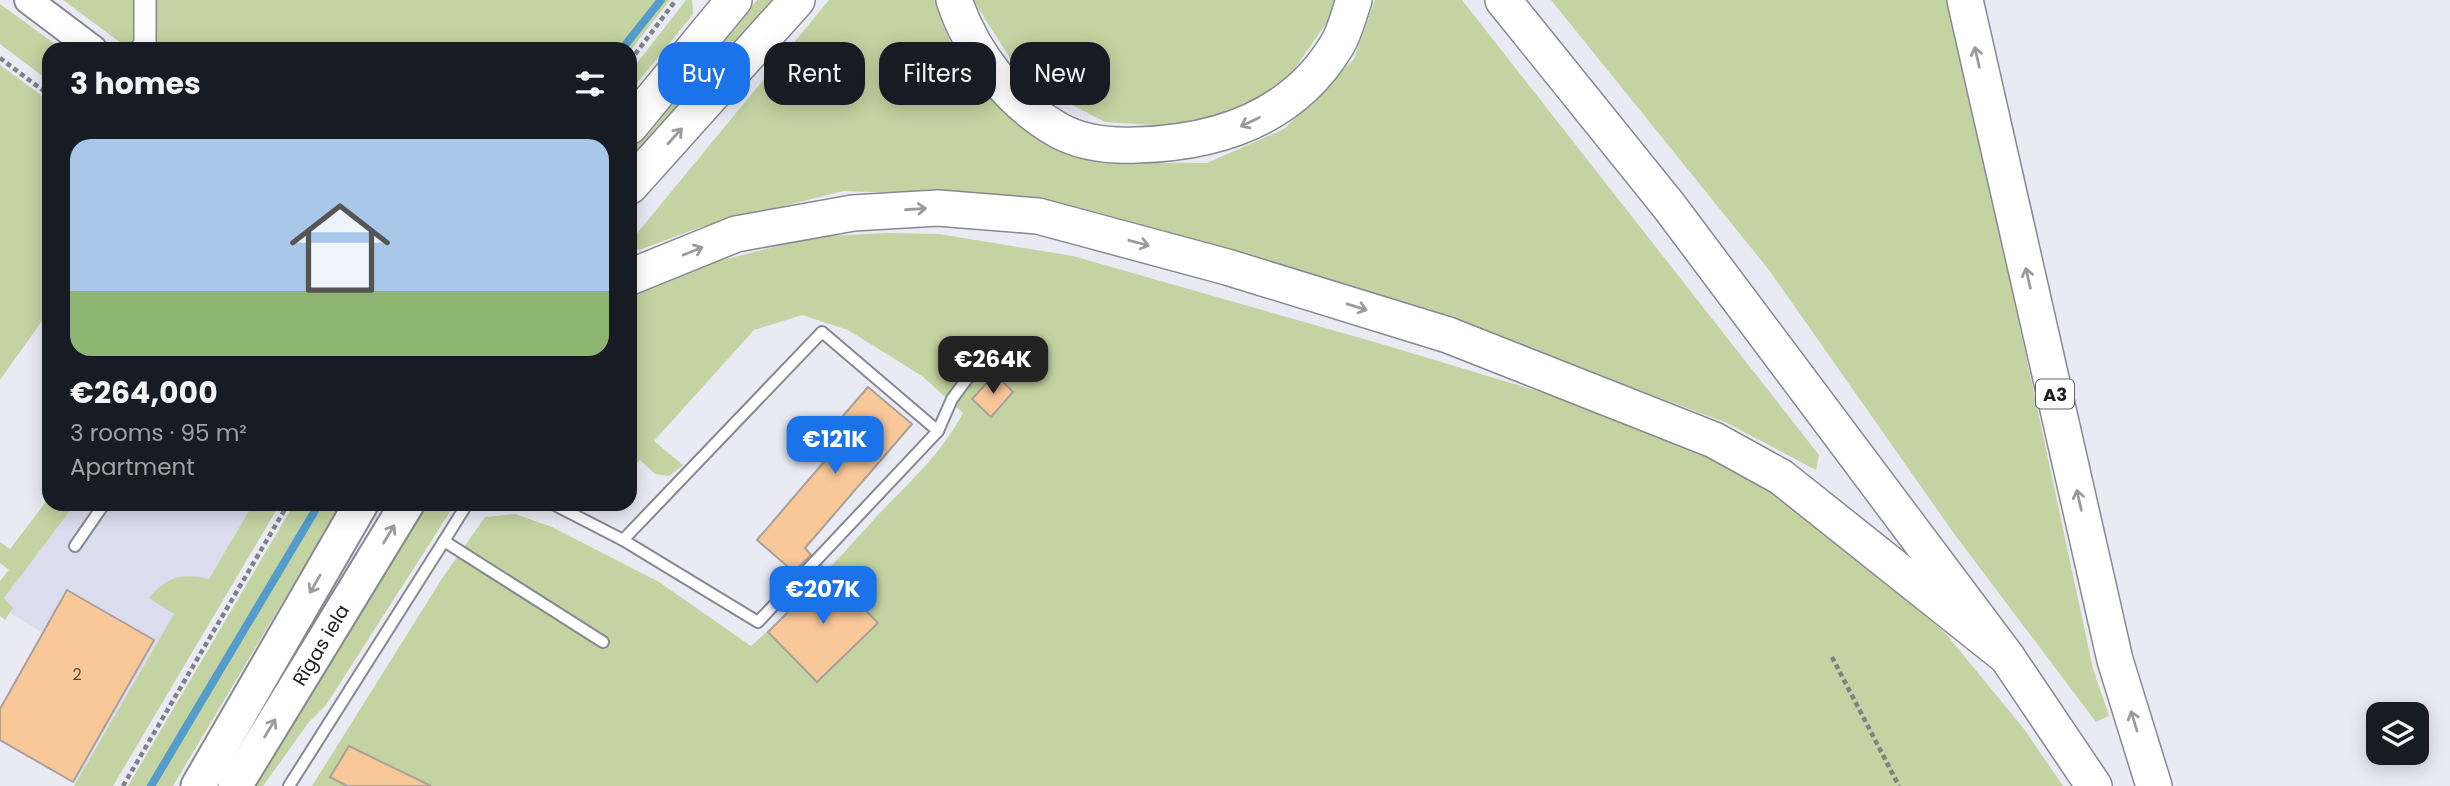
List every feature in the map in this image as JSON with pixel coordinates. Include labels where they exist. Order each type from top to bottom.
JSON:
[{"type":"highway","points":[[637,178],[797,0]]},
{"type":"highway","points":[[954,0],[964,29],[984,62],[1014,94],[1060,132],[1108,146],[1165,144],[1223,135],[1269,113],[1308,80],[1338,44],[1354,0]]},
{"type":"highway","points":[[1503,0],[1669,206],[2007,657],[2094,786]]},
{"type":"highway","name":"A3","points":[[1965,0],[2115,660],[2154,786]]},
{"type":"highway","points":[[637,117],[727,2]]},
{"type":"highway","points":[[637,274],[736,234],[853,213],[938,208],[1038,216],[1227,267],[1448,335],[1714,440],[1781,477],[2007,657]]},
{"type":"main road","name":"Rīgas iela","points":[[198,786],[358,511]]},
{"type":"main road","name":"Rīgas iela","points":[[235,786],[403,511]]},
{"type":"street","points":[[27,0],[84,42]]},
{"type":"street","points":[[145,0],[145,42]]},
{"type":"lane","points":[[623,540],[822,332],[939,431]]},
{"type":"lane","points":[[567,511],[623,540],[758,622],[939,431],[952,399],[975,368]]},
{"type":"lane","points":[[75,547],[99,511]]},
{"type":"lane","points":[[289,786],[463,511]]},
{"type":"lane","points":[[444,541],[603,642]]},
{"type":"path","points":[[637,52],[676,0]]},
{"type":"path","points":[[0,58],[42,90]]},
{"type":"path","points":[[123,786],[284,511]]},
{"type":"path","points":[[1832,657],[1899,786]]},
{"type":"shaded area","points":[[61,511],[249,511],[88,786],[79,786],[73,782],[153,640],[43,633],[0,607],[0,592]]},
{"type":"green space","points":[[63,0],[670,0],[637,42],[120,42]]},
{"type":"green space","points":[[686,0],[692,0],[693,14],[670,42],[658,42],[658,57],[637,83],[637,63]]},
{"type":"green space","points":[[757,0],[784,0],[747,42],[722,42]]},
{"type":"green space","points":[[829,0],[937,0],[950,42],[879,42],[879,105],[996,105],[996,98],[1004,108],[1093,162],[1207,163],[1284,129],[1354,59],[1375,0],[1462,0],[1819,455],[1816,470],[1727,423],[1561,361],[1014,197],[843,191],[701,227],[637,250],[637,233],[743,105],[750,105],[750,96],[764,79],[764,105],[865,105],[865,42],[794,42]]},
{"type":"green space","points":[[973,0],[1335,0],[1334,12],[1291,74],[1243,109],[1170,126],[1105,122],[1072,105],[1110,105],[1110,42],[1010,42],[1010,58]]},
{"type":"green space","points":[[1551,0],[1950,0],[2093,669],[2109,716],[2096,722],[1955,535],[1769,270]]},
{"type":"green space","points":[[0,4],[52,42],[42,42],[42,76],[0,44]]},
{"type":"green space","points":[[0,65],[42,96],[42,321],[0,380]]},
{"type":"green space","points":[[669,105],[691,105],[637,165],[637,144]]},
{"type":"green space","points":[[886,233],[939,234],[1073,256],[1614,414],[1790,495],[1946,634],[2024,729],[2063,786],[312,786],[443,577],[485,517],[515,514],[552,527],[659,582],[751,646],[816,582],[924,467],[945,442],[963,413],[922,376],[848,330],[802,315],[754,330],[654,441],[683,465],[669,476],[655,474],[640,460],[637,463],[637,292],[718,261],[814,237]]},
{"type":"green space","points":[[42,507],[42,511],[70,511],[4,598],[13,608],[5,620],[0,616],[0,581],[9,570],[0,563],[0,542],[10,549]]},
{"type":"green space","points":[[249,511],[276,511],[113,786],[74,786],[174,614],[149,598],[162,585],[176,578],[191,576],[209,579]]},
{"type":"green space","points":[[290,511],[337,511],[173,786],[128,786]]},
{"type":"green space","points":[[422,511],[451,511],[326,705],[309,722],[263,786],[251,786],[276,753]]},
{"type":"building","points":[[995,374],[1013,392],[991,417],[972,399]]},
{"type":"building","points":[[868,387],[912,424],[805,548],[811,555],[794,572],[757,540],[829,456],[817,446]]},
{"type":"building","points":[[822,566],[878,623],[817,682],[768,632],[812,588],[806,583]]},
{"type":"building","points":[[67,590],[154,640],[73,782],[0,740],[0,709]]},
{"type":"building","points":[[349,746],[431,786],[347,786],[330,777]]},
{"type":"waterway","points":[[628,42],[661,0]]},
{"type":"waterway","points":[[151,786],[315,511]]}]
